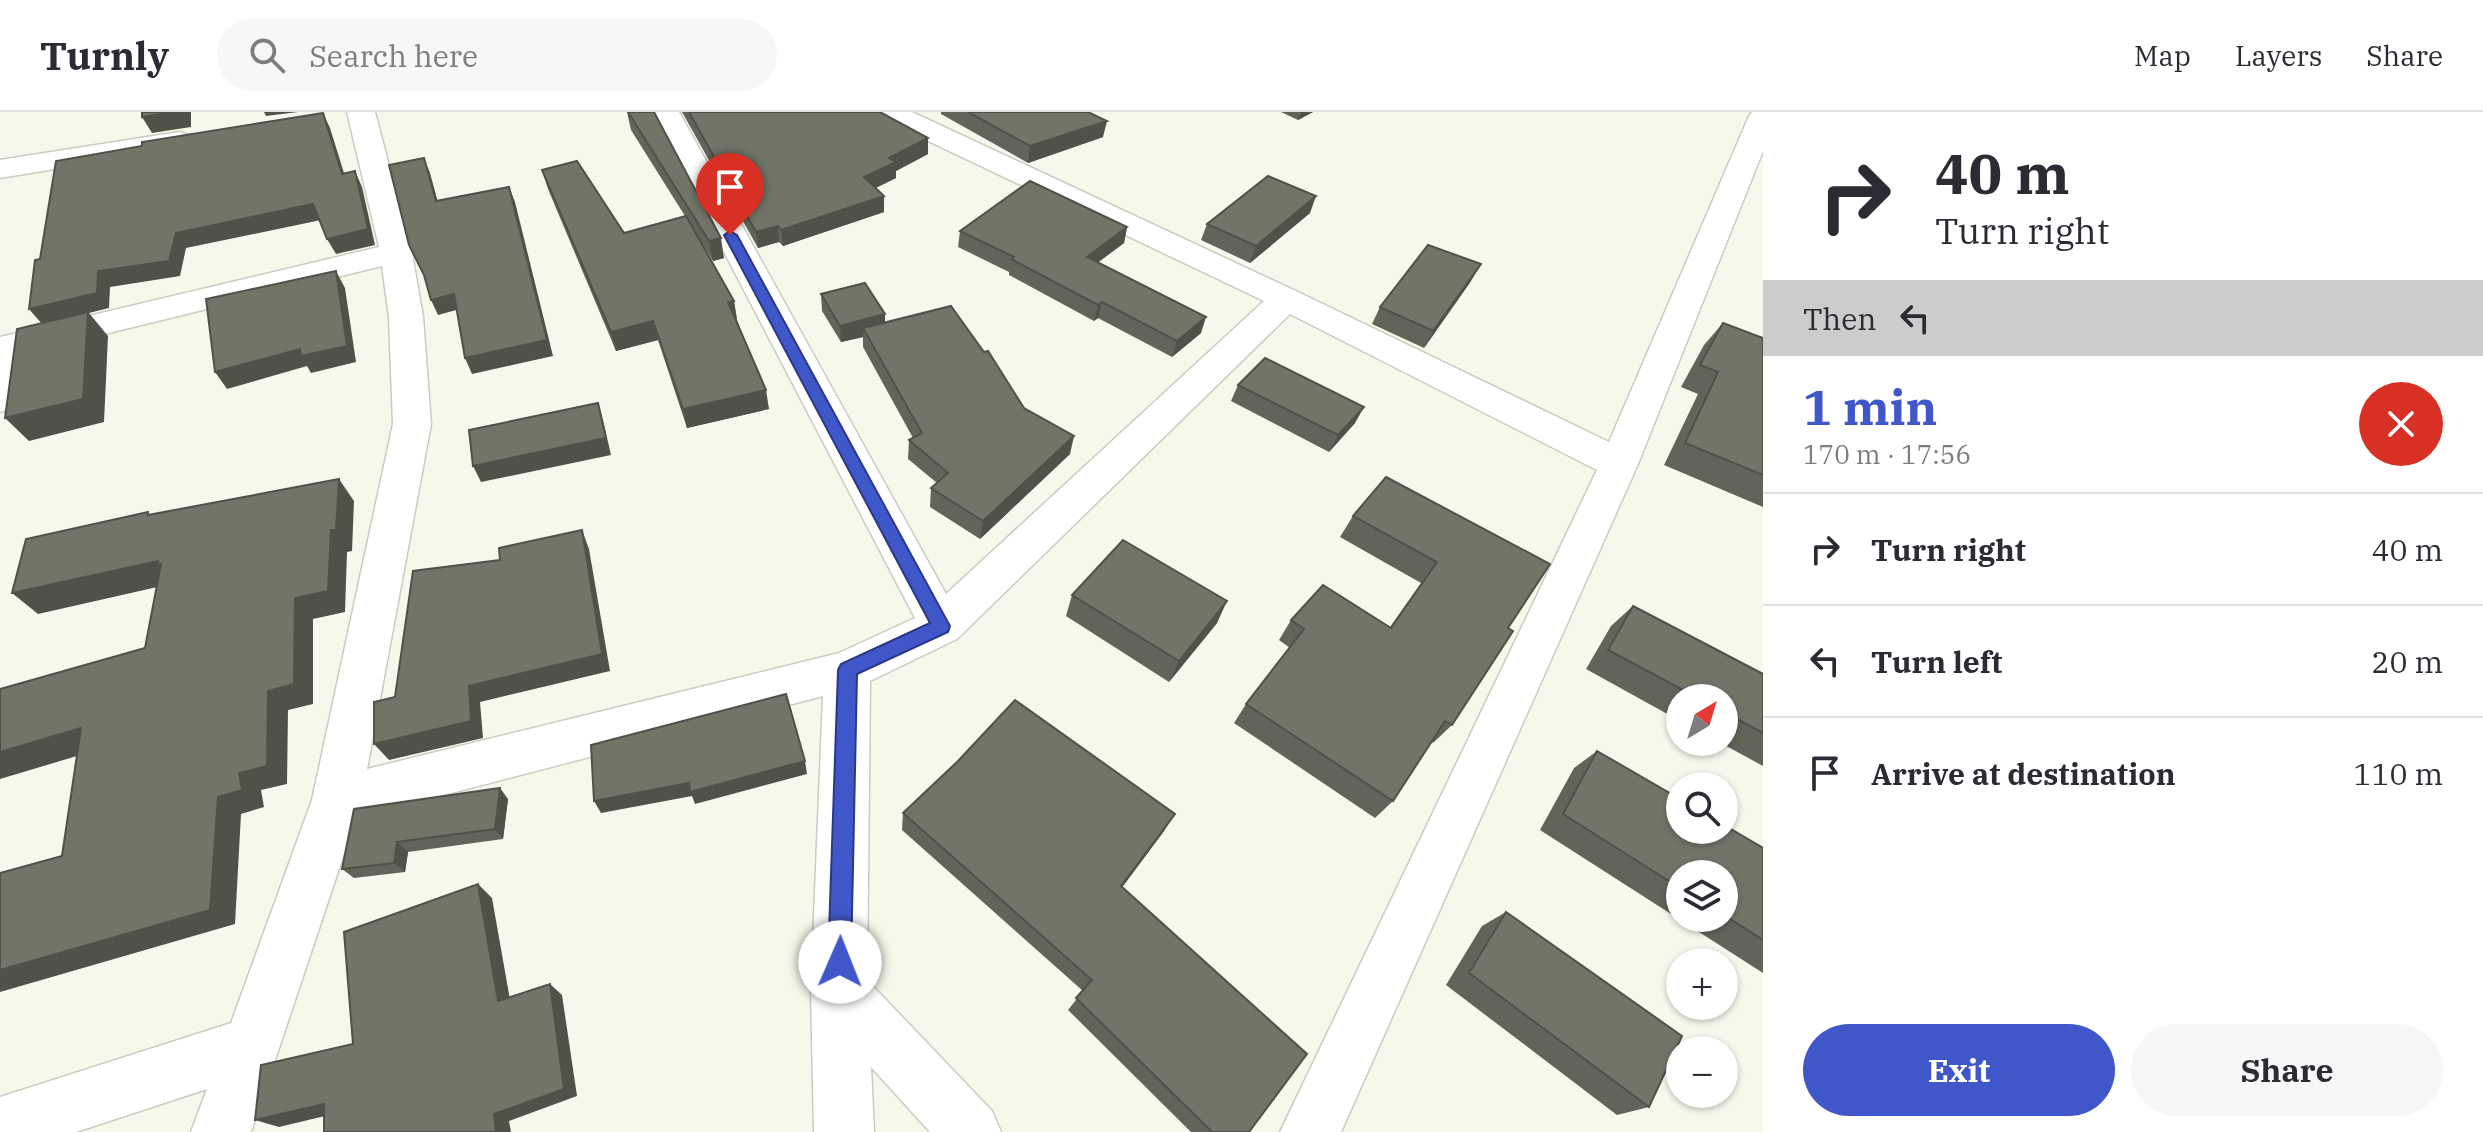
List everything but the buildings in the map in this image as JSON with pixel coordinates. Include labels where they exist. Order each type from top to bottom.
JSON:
[{"type":"street","points":[[665,112],[941,626]]},
{"type":"street","points":[[890,112],[1286,299],[1619,464]]},
{"type":"street","points":[[221,1132],[337,800],[412,424],[406,317],[396,253],[351,114]]},
{"type":"street","points":[[1310,1132],[1619,464],[1763,116]]},
{"type":"street","points":[[0,169],[204,137]]},
{"type":"street","points":[[0,399],[6,348],[396,253]]},
{"type":"street","points":[[337,800],[847,670],[941,626],[1286,299]]},
{"type":"street","points":[[844,1132],[839,991],[847,670]]},
{"type":"street","points":[[839,991],[971,1132]]},
{"type":"street","points":[[0,1127],[249,1046]]},
{"type":"route","points":[[730,235],[941,626],[847,670],[840,962]]}]
